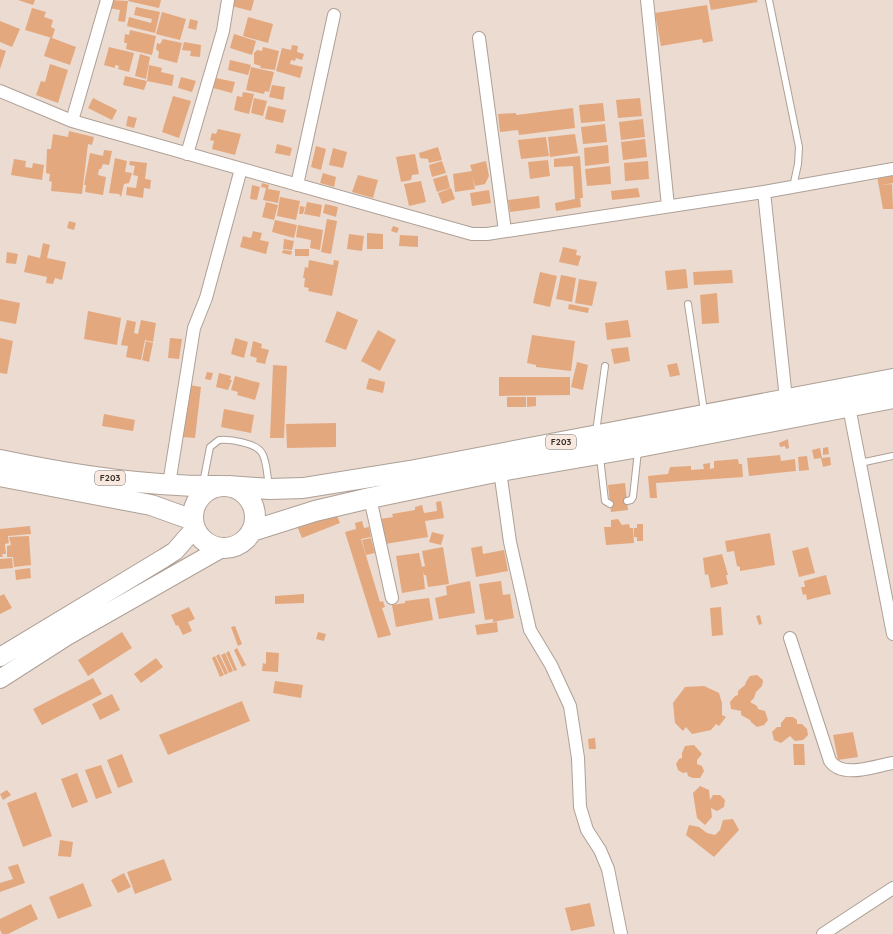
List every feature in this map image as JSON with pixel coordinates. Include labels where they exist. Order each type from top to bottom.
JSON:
[{"type":"main road","name":"F203","points":[[252,531],[315,511],[500,471],[704,415],[893,379]]},
{"type":"main road","name":"F203","points":[[0,460],[42,469],[91,476],[169,484],[270,489],[303,488],[415,470],[597,445],[639,447],[893,398]]},
{"type":"main road","name":"F203","points":[[0,476],[151,505],[194,524]]},
{"type":"main road","points":[[0,680],[67,636],[222,548],[234,546],[245,540],[252,531],[255,522],[255,512],[252,502],[242,491],[217,486],[200,497],[194,512],[194,524],[198,534],[209,544],[222,548]]},
{"type":"main road","points":[[0,657],[164,558],[175,550],[194,524]]},
{"type":"street","points":[[72,121],[107,0]]},
{"type":"street","points":[[187,154],[223,31],[228,0]]},
{"type":"street","points":[[647,0],[668,206]]},
{"type":"street","points":[[297,185],[334,15]]},
{"type":"street","points":[[479,38],[505,231]]},
{"type":"street","points":[[0,90],[72,121],[458,232],[472,234],[505,231],[764,192],[893,169]]},
{"type":"street","points":[[169,484],[194,328],[206,298],[241,169]]},
{"type":"street","points":[[764,192],[786,399]]},
{"type":"street","points":[[849,407],[893,634]]},
{"type":"street","points":[[500,471],[510,542],[530,630],[551,665],[570,706],[578,758],[580,807],[587,830],[600,850],[608,869],[621,934]]},
{"type":"street","points":[[370,498],[392,598]]},
{"type":"street","points":[[790,638],[830,761],[835,767],[844,771],[893,763]]},
{"type":"street","points":[[823,934],[893,888]]},
{"type":"lane","points":[[769,0],[799,147],[798,164],[793,187]]},
{"type":"lane","points":[[688,304],[704,415]]},
{"type":"lane","points":[[605,366],[597,445],[605,501],[610,504]]},
{"type":"lane","points":[[217,486],[210,447],[219,440],[230,440],[257,447],[262,453],[270,489]]},
{"type":"lane","points":[[627,501],[631,500],[633,497],[639,447]]},
{"type":"lane","points":[[860,463],[893,456]]},
{"type":"building","points":[[18,0],[35,0],[33,5]]},
{"type":"building","points":[[110,0],[128,1],[125,22],[118,21],[120,10],[109,8]]},
{"type":"building","points":[[161,0],[159,8],[128,1]]},
{"type":"building","points":[[233,0],[254,0],[251,11],[232,6]]},
{"type":"building","points":[[709,0],[757,0],[758,2],[711,10]]},
{"type":"building","points":[[707,5],[713,41],[703,43],[702,39],[661,46],[655,13]]},
{"type":"building","points":[[136,7],[160,12],[155,33],[127,26],[129,17],[151,23],[152,19],[134,15]]},
{"type":"building","points":[[32,8],[46,12],[44,17],[53,20],[51,27],[55,29],[52,38],[25,30]]},
{"type":"building","points":[[162,12],[186,19],[180,40],[156,34]]},
{"type":"building","points":[[248,17],[273,24],[268,43],[243,36]]},
{"type":"building","points":[[190,19],[198,21],[196,30],[188,28]]},
{"type":"building","points":[[0,21],[20,29],[12,47],[0,42]]},
{"type":"building","points":[[130,30],[156,36],[152,55],[126,49],[127,43],[124,43],[125,34],[129,35]]},
{"type":"building","points":[[234,34],[256,41],[252,55],[230,48]]},
{"type":"building","points":[[50,38],[76,47],[70,65],[44,56]]},
{"type":"building","points":[[163,39],[182,43],[177,63],[158,58],[159,52],[156,49],[157,43],[160,44]]},
{"type":"building","points":[[184,42],[201,45],[200,57],[190,56],[191,51],[182,50]]},
{"type":"building","points":[[292,45],[298,46],[297,52],[304,54],[302,60],[296,58],[295,61],[291,60],[290,64],[303,67],[300,78],[276,71],[282,48],[291,50]]},
{"type":"building","points":[[109,47],[134,53],[129,72],[118,69],[119,66],[115,65],[115,68],[104,65]]},
{"type":"building","points":[[263,47],[279,51],[275,70],[260,68],[261,66],[254,64],[254,53],[257,50],[262,51]]},
{"type":"building","points":[[0,49],[6,51],[0,69]]},
{"type":"building","points":[[140,54],[150,57],[146,79],[135,76]]},
{"type":"building","points":[[230,60],[251,65],[248,75],[228,70]]},
{"type":"building","points":[[50,64],[68,70],[58,103],[36,95],[41,81],[45,82]]},
{"type":"building","points":[[149,65],[162,68],[161,72],[174,75],[172,86],[147,81]]},
{"type":"building","points":[[251,67],[274,72],[269,92],[265,91],[264,94],[246,90]]},
{"type":"building","points":[[125,76],[147,81],[144,90],[123,85]]},
{"type":"building","points":[[181,77],[196,81],[192,92],[178,88]]},
{"type":"building","points":[[216,78],[235,82],[232,93],[213,88]]},
{"type":"building","points":[[272,85],[285,87],[283,100],[269,97]]},
{"type":"building","points":[[243,92],[254,94],[249,114],[234,110],[237,96],[242,97]]},
{"type":"building","points":[[173,96],[191,101],[179,138],[162,132]]},
{"type":"building","points":[[93,98],[117,110],[112,120],[88,108]]},
{"type":"building","points":[[254,98],[267,101],[263,116],[251,113]]},
{"type":"building","points":[[640,98],[642,116],[618,118],[616,100]]},
{"type":"building","points":[[603,103],[605,121],[581,123],[579,105]]},
{"type":"building","points":[[268,106],[286,110],[283,123],[265,119]]},
{"type":"building","points":[[573,108],[575,128],[519,135],[518,130],[500,132],[498,114],[516,113],[516,115]]},
{"type":"building","points":[[128,116],[137,118],[134,128],[126,126]]},
{"type":"building","points":[[643,119],[645,137],[621,140],[619,122]]},
{"type":"building","points":[[605,124],[607,142],[583,144],[581,127]]},
{"type":"building","points":[[218,129],[241,134],[235,155],[212,149],[214,141],[210,140],[212,133],[216,134]]},
{"type":"building","points":[[69,131],[94,137],[92,145],[88,144],[82,194],[51,191],[52,182],[49,181],[50,174],[46,173],[47,149],[51,149],[53,134],[68,137]]},
{"type":"building","points":[[575,134],[578,153],[550,157],[548,137]]},
{"type":"building","points":[[546,137],[549,156],[521,159],[518,140]]},
{"type":"building","points":[[645,139],[647,157],[623,160],[621,142]]},
{"type":"building","points":[[277,144],[292,148],[290,156],[275,153]]},
{"type":"building","points":[[608,145],[609,163],[585,166],[584,148]]},
{"type":"building","points":[[316,146],[326,149],[321,170],[311,167]]},
{"type":"building","points":[[438,147],[442,160],[429,163],[428,159],[420,158],[419,153]]},
{"type":"building","points":[[333,148],[347,152],[343,168],[329,165]]},
{"type":"building","points":[[104,150],[112,151],[109,165],[103,164],[101,169],[99,169],[98,175],[106,177],[103,195],[85,192],[86,185],[84,185],[90,153],[103,156]]},
{"type":"building","points":[[415,154],[419,174],[412,175],[411,180],[401,182],[396,157]]},
{"type":"building","points":[[580,156],[583,198],[580,198],[581,207],[556,211],[555,203],[575,199],[573,166],[554,167],[554,159]]},
{"type":"building","points":[[115,158],[127,161],[125,172],[132,173],[129,183],[124,184],[121,197],[119,194],[109,193]]},
{"type":"building","points":[[14,159],[26,161],[25,167],[32,168],[33,163],[44,165],[42,180],[11,175]]},
{"type":"building","points":[[548,160],[550,176],[530,179],[528,162]]},
{"type":"building","points":[[130,161],[147,163],[145,179],[151,180],[150,189],[144,188],[143,198],[126,195],[127,187],[136,188],[138,176],[133,175],[135,166],[129,165]]},
{"type":"building","points":[[442,161],[446,173],[432,177],[429,165]]},
{"type":"building","points":[[486,161],[489,176],[485,184],[475,186],[472,175],[475,189],[455,192],[453,174],[472,171],[470,165]]},
{"type":"building","points":[[648,161],[649,179],[625,181],[624,163]]},
{"type":"building","points":[[610,166],[611,184],[587,186],[585,169]]},
{"type":"building","points":[[893,172],[893,183],[882,185],[892,184],[893,209],[883,209],[877,176]]},
{"type":"building","points":[[323,173],[336,177],[334,187],[320,183]]},
{"type":"building","points":[[358,175],[378,180],[373,198],[352,192]]},
{"type":"building","points":[[447,175],[450,188],[437,192],[433,179]]},
{"type":"building","points":[[421,181],[426,202],[409,206],[404,184]]},
{"type":"building","points":[[262,183],[269,185],[268,189],[280,191],[278,203],[263,200],[266,188],[261,187]]},
{"type":"building","points":[[252,185],[260,187],[257,200],[250,199]]},
{"type":"building","points":[[451,188],[455,199],[442,204],[438,193]]},
{"type":"building","points":[[638,188],[640,197],[612,200],[611,191]]},
{"type":"building","points":[[489,190],[491,203],[472,206],[470,193]]},
{"type":"building","points":[[539,196],[540,208],[510,212],[508,200]]},
{"type":"building","points":[[280,197],[300,201],[296,220],[277,216]]},
{"type":"building","points":[[266,202],[278,205],[274,220],[262,217]]},
{"type":"building","points":[[307,202],[322,205],[320,217],[304,214]]},
{"type":"building","points":[[325,204],[338,207],[336,217],[323,213]]},
{"type":"building","points":[[300,206],[305,207],[303,214],[299,214]]},
{"type":"building","points":[[327,219],[337,221],[331,254],[321,252]]},
{"type":"building","points":[[275,220],[297,225],[294,238],[272,232]]},
{"type":"building","points":[[69,221],[76,223],[74,230],[67,228]]},
{"type":"building","points":[[298,225],[323,230],[320,250],[310,248],[311,240],[296,237]]},
{"type":"building","points":[[393,226],[399,228],[397,233],[391,231]]},
{"type":"building","points":[[253,231],[262,233],[260,240],[269,242],[266,254],[240,247],[243,236],[251,238]]},
{"type":"building","points":[[367,233],[383,234],[383,249],[367,249]]},
{"type":"building","points":[[349,234],[364,236],[362,251],[347,249]]},
{"type":"building","points":[[400,235],[418,236],[418,247],[399,246]]},
{"type":"building","points":[[284,239],[294,241],[292,250],[283,249]]},
{"type":"building","points":[[43,243],[50,245],[47,258],[66,262],[62,280],[55,278],[53,284],[46,283],[47,277],[24,272],[28,255],[40,258]]},
{"type":"building","points":[[563,247],[577,250],[576,255],[581,256],[578,266],[559,262]]},
{"type":"building","points":[[295,249],[309,249],[309,256],[295,256]]},
{"type":"building","points":[[283,250],[292,251],[291,255],[282,253]]},
{"type":"building","points":[[7,252],[18,254],[16,264],[6,263]]},
{"type":"building","points":[[309,260],[333,265],[334,260],[339,261],[332,296],[308,291],[309,288],[304,287],[305,278],[303,278],[305,267],[308,268]]},
{"type":"building","points":[[686,269],[688,288],[667,290],[665,271]]},
{"type":"building","points":[[732,270],[733,283],[694,285],[693,272]]},
{"type":"building","points":[[540,272],[557,276],[550,307],[533,303]]},
{"type":"building","points":[[561,275],[576,278],[572,302],[556,299]]},
{"type":"building","points":[[579,279],[597,282],[592,306],[575,303]]},
{"type":"building","points":[[717,293],[719,323],[702,324],[700,295]]},
{"type":"building","points":[[0,299],[20,303],[16,324],[0,321]]},
{"type":"building","points":[[569,304],[589,308],[588,313],[568,309]]},
{"type":"building","points":[[88,311],[121,318],[117,345],[84,339]]},
{"type":"building","points":[[337,311],[358,320],[346,350],[325,342]]},
{"type":"building","points":[[127,320],[136,322],[134,333],[138,334],[141,320],[156,323],[153,342],[145,340],[141,360],[126,357],[128,346],[121,345]]},
{"type":"building","points":[[628,320],[631,337],[607,340],[605,323]]},
{"type":"building","points":[[378,330],[396,340],[380,371],[361,361]]},
{"type":"building","points":[[532,335],[575,341],[571,371],[536,367],[536,365],[527,363]]},
{"type":"building","points":[[0,338],[13,341],[7,374],[0,373]]},
{"type":"building","points":[[170,338],[182,339],[179,359],[168,358]]},
{"type":"building","points":[[235,338],[248,342],[244,358],[231,354]]},
{"type":"building","points":[[146,341],[153,343],[149,362],[142,360]]},
{"type":"building","points":[[253,341],[262,344],[261,348],[269,350],[265,364],[256,362],[257,358],[250,356]]},
{"type":"building","points":[[628,347],[630,361],[614,364],[611,349]]},
{"type":"building","points":[[577,362],[588,365],[583,390],[571,387]]},
{"type":"building","points":[[677,363],[680,375],[670,377],[667,365]]},
{"type":"building","points":[[273,365],[287,366],[284,438],[270,438]]},
{"type":"building","points":[[207,372],[213,373],[211,380],[205,379]]},
{"type":"building","points":[[219,373],[231,376],[230,380],[232,380],[228,390],[216,387]]},
{"type":"building","points":[[235,376],[260,383],[255,400],[237,395],[238,392],[231,390]]},
{"type":"building","points":[[499,377],[570,377],[570,395],[499,396]]},
{"type":"building","points":[[369,378],[385,382],[383,393],[366,389]]},
{"type":"building","points":[[189,385],[201,387],[195,438],[182,437]]},
{"type":"building","points":[[507,397],[526,397],[526,407],[507,407]]},
{"type":"building","points":[[527,397],[536,397],[536,406],[527,407]]},
{"type":"building","points":[[224,409],[254,415],[251,433],[221,427]]},
{"type":"building","points":[[104,414],[135,420],[133,431],[102,426]]},
{"type":"building","points":[[336,423],[336,447],[287,448],[286,424]]},
{"type":"building","points":[[788,439],[789,448],[786,449],[785,446],[780,447],[779,443]]},
{"type":"building","points":[[828,447],[829,454],[823,455],[823,448]]},
{"type":"building","points":[[820,448],[822,458],[830,457],[831,465],[823,467],[821,458],[814,459],[812,450]]},
{"type":"building","points":[[780,455],[781,461],[795,459],[796,471],[749,476],[747,458]]},
{"type":"building","points":[[807,456],[809,470],[799,471],[798,457]]},
{"type":"building","points":[[738,459],[739,464],[742,464],[743,477],[656,483],[657,498],[650,498],[648,476],[668,474],[670,467],[691,466],[691,470],[704,469],[703,464],[710,463],[710,469],[714,468],[714,461]]},
{"type":"building","points":[[625,483],[628,510],[611,512],[608,485]]},
{"type":"building","points":[[441,501],[444,518],[425,521],[428,537],[385,544],[380,519],[393,517],[392,514],[415,510],[415,507],[422,505],[424,513],[437,511],[436,502]]},
{"type":"building","points":[[335,511],[340,523],[302,538],[297,526]]},
{"type":"building","points":[[618,519],[622,525],[629,524],[630,528],[633,528],[634,543],[606,545],[604,527],[611,527],[611,520]]},
{"type":"building","points":[[362,521],[364,528],[369,527],[371,537],[361,539],[380,602],[383,601],[385,607],[382,608],[391,635],[378,638],[345,532],[356,529],[355,523]]},
{"type":"building","points":[[637,524],[643,524],[643,541],[637,541],[637,537],[634,537],[634,528],[637,528]]},
{"type":"building","points":[[30,526],[31,534],[8,536],[9,543],[5,544],[6,554],[2,554],[3,557],[0,557],[0,529]]},
{"type":"building","points":[[432,532],[444,535],[441,545],[429,542]]},
{"type":"building","points":[[770,533],[775,565],[740,571],[740,567],[737,566],[734,551],[727,552],[725,541]]},
{"type":"building","points":[[29,536],[31,565],[14,567],[13,557],[7,557],[7,546],[11,545],[9,537]]},
{"type":"building","points":[[371,538],[375,553],[366,555],[362,540]]},
{"type":"building","points":[[482,546],[483,554],[504,550],[508,571],[476,577],[471,548]]},
{"type":"building","points":[[443,547],[449,584],[428,587],[426,575],[424,575],[423,571],[425,589],[402,593],[396,556],[419,553],[422,567],[425,566],[422,551]]},
{"type":"building","points":[[808,547],[815,573],[799,577],[792,551]]},
{"type":"building","points":[[722,554],[728,575],[726,575],[728,584],[711,588],[708,574],[705,575],[703,558]]},
{"type":"building","points":[[12,558],[13,568],[0,569],[0,559]]},
{"type":"building","points":[[30,568],[31,578],[16,580],[15,570]]},
{"type":"building","points":[[826,575],[831,594],[807,600],[806,594],[803,595],[801,587],[805,587],[804,581]]},
{"type":"building","points":[[470,581],[475,613],[439,619],[435,598],[447,595],[446,586]]},
{"type":"building","points":[[501,581],[503,595],[510,594],[514,618],[493,622],[493,619],[485,620],[479,584]]},
{"type":"building","points":[[4,594],[12,608],[0,614],[0,596]]},
{"type":"building","points":[[304,594],[304,603],[275,604],[275,596]]},
{"type":"building","points":[[429,598],[433,620],[396,627],[392,605],[405,603],[405,601]]},
{"type":"building","points":[[189,607],[195,619],[188,622],[192,631],[183,635],[178,625],[176,626],[171,615]]},
{"type":"building","points":[[721,607],[723,635],[712,636],[710,608]]},
{"type":"building","points":[[760,615],[762,624],[759,625],[756,616]]},
{"type":"building","points":[[497,622],[498,632],[477,635],[475,625]]},
{"type":"building","points":[[235,626],[242,644],[238,646],[231,627]]},
{"type":"building","points":[[122,632],[132,648],[88,676],[78,660]]},
{"type":"building","points":[[318,632],[326,634],[324,641],[316,639]]},
{"type":"building","points":[[237,648],[246,665],[242,667],[234,650]]},
{"type":"building","points":[[229,651],[237,670],[234,671],[226,653]]},
{"type":"building","points":[[266,652],[279,653],[278,672],[262,671],[263,663],[266,664]]},
{"type":"building","points":[[225,653],[233,671],[229,673],[221,655]]},
{"type":"building","points":[[219,654],[228,673],[225,675],[216,656]]},
{"type":"building","points":[[215,656],[224,675],[220,677],[212,658]]},
{"type":"building","points":[[156,658],[163,667],[141,683],[134,674]]},
{"type":"building","points":[[757,675],[763,680],[762,686],[750,702],[757,706],[758,709],[765,711],[768,720],[764,725],[757,727],[750,720],[741,715],[741,711],[731,709],[730,702],[735,696],[738,695],[738,691],[745,685],[750,676]]},
{"type":"building","points":[[93,678],[102,694],[42,725],[33,709]]},
{"type":"building","points":[[275,681],[303,685],[301,698],[273,693]]},
{"type":"building","points":[[704,686],[719,693],[722,703],[722,715],[726,717],[719,726],[716,724],[711,730],[692,734],[686,727],[683,731],[675,723],[673,703],[685,687]]},
{"type":"building","points":[[112,694],[120,710],[100,720],[92,704]]},
{"type":"building","points":[[242,701],[250,721],[168,755],[159,735]]},
{"type":"building","points":[[786,717],[793,717],[797,720],[797,724],[802,724],[807,729],[808,735],[803,740],[795,741],[790,736],[781,743],[774,740],[772,732],[777,727],[781,727],[781,723]]},
{"type":"building","points":[[853,732],[858,757],[838,760],[833,735]]},
{"type":"building","points":[[595,738],[596,749],[589,749],[588,739]]},
{"type":"building","points":[[793,744],[804,744],[805,765],[794,765]]},
{"type":"building","points":[[694,745],[702,754],[697,760],[697,764],[702,766],[704,771],[700,778],[688,776],[687,772],[683,773],[678,770],[676,764],[679,759],[682,758],[682,753],[685,746]]},
{"type":"building","points":[[122,754],[133,782],[118,788],[107,760]]},
{"type":"building","points":[[101,765],[112,793],[96,799],[85,770]]},
{"type":"building","points":[[77,773],[88,802],[72,808],[61,779]]},
{"type":"building","points":[[700,786],[709,790],[710,800],[713,795],[720,795],[725,800],[724,807],[717,811],[711,808],[712,817],[705,825],[697,818],[693,793]]},
{"type":"building","points":[[7,790],[11,795],[3,800],[0,794]]},
{"type":"building","points":[[36,792],[52,836],[23,847],[7,803]]},
{"type":"building","points":[[733,819],[739,830],[714,857],[686,835],[689,825],[699,827],[707,833],[715,835],[720,830],[723,820]]},
{"type":"building","points":[[60,840],[73,842],[71,857],[58,856]]},
{"type":"building","points":[[164,859],[172,880],[135,894],[127,872]]},
{"type":"building","points":[[18,864],[25,883],[0,892],[0,883],[13,879],[8,867]]},
{"type":"building","points":[[124,873],[131,887],[118,893],[111,880]]},
{"type":"building","points":[[83,883],[92,906],[58,919],[49,897]]},
{"type":"building","points":[[590,903],[595,926],[571,931],[565,908]]},
{"type":"building","points":[[31,904],[38,919],[8,934],[2,934],[0,930],[0,919]]}]
